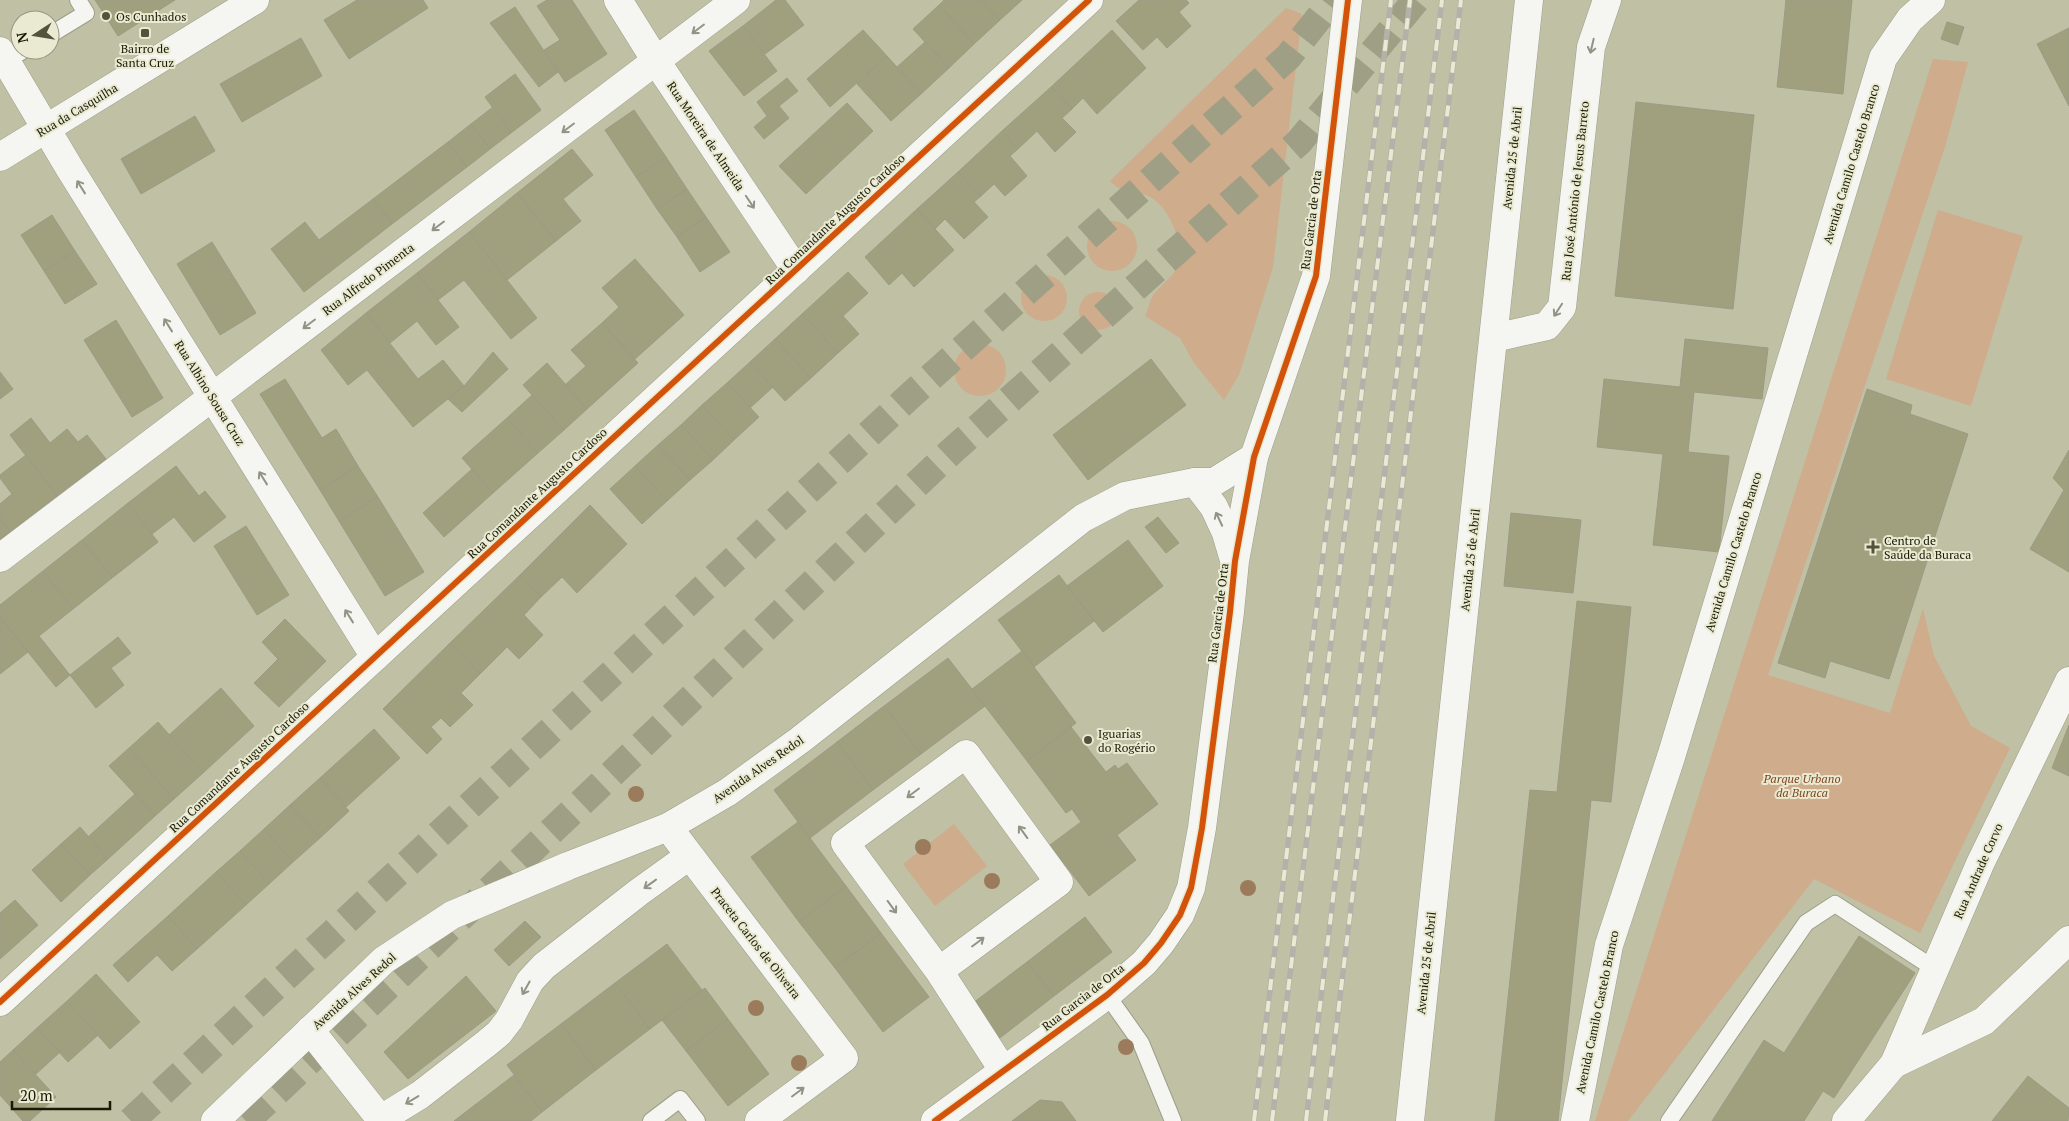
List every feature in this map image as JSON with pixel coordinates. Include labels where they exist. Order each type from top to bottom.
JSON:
[{"type":"street","name":"Rua da Casquilha","points":[[0,157],[255,0]]},
{"type":"street","name":"Rua Moreira de Almeida","points":[[618,0],[656,61],[796,270]]},
{"type":"street","name":"Rua Alfredo Pimenta","points":[[0,558],[736,0]]},
{"type":"street","name":"Rua Comandante Augusto Cardoso","points":[[0,1002],[1089,0]]},
{"type":"street","name":"Rua Garcia de Orta","points":[[935,1121],[1108,995],[1144,963],[1162,943],[1180,915],[1191,888],[1203,818],[1230,612],[1234,561],[1254,457],[1316,276],[1348,0]]},
{"type":"street","name":"Avenida 25 de Abril","points":[[1410,1121],[1529,0]]},
{"type":"street","name":"Rua José António de Jesus Barreto","points":[[1494,338],[1547,326],[1562,307],[1591,47],[1607,0]]},
{"type":"street","name":"Avenida Camilo Castelo Branco","points":[[1574,1121],[1609,946],[1671,757],[1883,58],[1910,19],[1931,0]]},
{"type":"street","name":"Rua Albino Sousa Cruz","points":[[13,60],[46,129],[375,657]]},
{"type":"street","name":"Avenida Alves Redol","points":[[215,1121],[384,960],[452,915],[568,866],[668,827],[728,792],[800,740],[1083,518],[1125,496],[1194,482],[1214,482],[1254,457]]},
{"type":"street","points":[[1194,482],[1214,507],[1226,533],[1234,561]]},
{"type":"street","name":"Rua Andrade Corvo","points":[[1846,1121],[1894,1064],[1980,864],[2069,682]]},
{"type":"street","points":[[939,971],[1059,882],[966,754],[845,844],[939,971],[1003,1070]]},
{"type":"street","name":"Praceta Carlos de Oliveira","points":[[668,827],[844,1058],[759,1121]]},
{"type":"street","points":[[310,1030],[380,1120],[420,1095],[493,1038],[509,1020],[530,982],[544,966],[639,892],[689,856]]},
{"type":"street","name":"Rua Andrade Corvo","points":[[1894,1064],[1984,1021],[2069,940]]},
{"type":"lane","points":[[60,29],[86,13],[78,0]]},
{"type":"lane","points":[[1668,1121],[1806,923],[1835,904],[1935,969]]},
{"type":"lane","points":[[1108,995],[1141,1043],[1173,1121]]},
{"type":"lane","points":[[651,1121],[680,1099],[697,1121]]},
{"type":"green space","points":[[1286,8],[1302,14],[1273,267],[1239,375],[1224,400],[1194,363],[1180,338],[1145,316],[1154,294],[1173,274],[1178,262],[1178,242],[1171,221],[1166,212],[1152,198],[1121,189],[1110,181]]},
{"type":"green space","name":"Parque Urbano da Buraca","points":[[1933,59],[1968,62],[1945,147],[1768,675],[1890,713],[1923,608],[1934,656],[1971,726],[2010,748],[1920,933],[1814,879],[1628,1121],[1595,1121]]},
{"type":"green space","points":[[1938,210],[2023,236],[1971,406],[1886,379]]},
{"type":"green space","points":[[1107,221],[1117,221],[1130,228],[1137,241],[1137,251],[1130,264],[1117,271],[1107,271],[1098,267],[1091,260],[1087,251],[1087,241],[1091,232],[1098,225]]},
{"type":"green space","points":[[1040,275],[1048,275],[1057,279],[1063,285],[1067,298],[1063,311],[1057,317],[1048,321],[1040,321],[1031,317],[1025,311],[1021,302],[1021,294],[1025,285],[1031,279]]},
{"type":"green space","points":[[1098,292],[1112,297],[1117,311],[1112,325],[1098,330],[1084,325],[1079,311],[1084,297]]},
{"type":"green space","points":[[975,344],[985,344],[994,348],[1002,356],[1006,370],[1002,384],[994,392],[985,396],[975,396],[966,392],[958,384],[954,375],[954,365],[958,356],[966,348]]},
{"type":"green space","points":[[954,824],[987,866],[935,906],[903,864]]},
{"type":"building","points":[[95,0],[175,0],[118,36]]},
{"type":"building","points":[[357,0],[423,0],[428,8],[349,59],[324,20]]},
{"type":"building","points":[[547,0],[572,0],[607,54],[565,82],[544,50],[560,40],[537,6]]},
{"type":"building","points":[[776,0],[785,0],[804,25],[765,54],[743,26]]},
{"type":"building","points":[[944,0],[981,0],[1000,20],[974,44],[939,5]]},
{"type":"building","points":[[981,0],[1022,0],[1000,20]]},
{"type":"building","points":[[1139,0],[1186,0],[1189,3],[1179,12],[1191,26],[1167,48],[1157,37],[1143,50],[1116,21]]},
{"type":"building","points":[[1786,0],[1852,0],[1843,94],[1777,87]]},
{"type":"building","points":[[939,5],[974,44],[949,68],[913,29]]},
{"type":"building","points":[[515,7],[558,72],[539,87],[490,23]]},
{"type":"building","points":[[1947,22],[1964,27],[1958,45],[1941,39]]},
{"type":"building","points":[[743,26],[777,71],[744,96],[709,51]]},
{"type":"building","points":[[2069,28],[2069,106],[2037,44]]},
{"type":"building","points":[[863,30],[887,56],[830,107],[807,79]]},
{"type":"building","points":[[1112,30],[1146,68],[1097,114],[1083,98],[1072,109],[1051,87]]},
{"type":"building","points":[[301,38],[322,76],[242,122],[220,84]]},
{"type":"building","points":[[925,42],[949,68],[921,94],[897,67]]},
{"type":"building","points":[[887,56],[921,94],[891,121],[857,84]]},
{"type":"building","points":[[515,74],[541,110],[511,133],[485,97]]},
{"type":"building","points":[[787,78],[798,91],[779,106],[789,118],[764,139],[754,127],[767,116],[757,102]]},
{"type":"building","points":[[1051,87],[1072,109],[1062,118],[1076,132],[1055,152],[1037,131],[1018,149],[1002,131]]},
{"type":"building","points":[[1636,102],[1754,115],[1733,309],[1615,296]]},
{"type":"building","points":[[847,103],[873,131],[806,194],[779,166]]},
{"type":"building","points":[[493,107],[511,133],[490,149],[471,124]]},
{"type":"building","points":[[634,110],[666,157],[636,177],[605,130]]},
{"type":"building","points":[[195,116],[215,151],[141,194],[121,159]]},
{"type":"building","points":[[471,124],[490,149],[467,167],[448,142]]},
{"type":"building","points":[[1002,131],[1018,149],[1010,156],[1027,176],[1005,196],[994,184],[981,196],[958,172]]},
{"type":"building","points":[[448,142],[467,167],[392,224],[373,199]]},
{"type":"building","points":[[572,149],[593,175],[563,199],[581,221],[556,241],[517,193]]},
{"type":"building","points":[[666,157],[687,189],[657,209],[636,177]]},
{"type":"building","points":[[958,172],[981,196],[974,202],[988,217],[964,239],[945,219],[935,229],[917,209]]},
{"type":"building","points":[[687,189],[706,217],[677,237],[657,209]]},
{"type":"building","points":[[517,193],[556,241],[507,280],[469,232]]},
{"type":"building","points":[[373,199],[392,224],[304,292],[271,249],[305,222],[319,240]]},
{"type":"building","points":[[917,209],[954,250],[914,287],[902,273],[889,285],[865,257]]},
{"type":"building","points":[[52,215],[75,251],[44,271],[21,235]]},
{"type":"building","points":[[706,217],[730,252],[700,272],[677,237]]},
{"type":"building","points":[[469,232],[537,318],[511,339],[464,280],[438,300],[417,273]]},
{"type":"building","points":[[212,242],[256,313],[220,335],[177,264]]},
{"type":"building","points":[[75,251],[97,284],[65,304],[44,271]]},
{"type":"building","points":[[635,259],[684,315],[635,359],[602,323],[619,307],[602,288]]},
{"type":"building","points":[[848,272],[868,293],[843,316],[859,334],[838,353],[802,314]]},
{"type":"building","points":[[417,273],[459,327],[436,345],[417,321],[390,343],[366,313]]},
{"type":"building","points":[[366,313],[418,379],[443,360],[464,386],[413,427],[367,370],[348,385],[321,350]]},
{"type":"building","points":[[802,314],[838,353],[811,378],[775,339]]},
{"type":"building","points":[[116,320],[163,398],[132,417],[84,340]]},
{"type":"building","points":[[602,323],[638,363],[587,409],[565,385],[586,366],[571,350]]},
{"type":"building","points":[[775,339],[811,378],[785,401],[750,362]]},
{"type":"building","points":[[1685,339],[1768,348],[1762,399],[1694,392],[1688,452],[1729,456],[1719,552],[1653,545],[1663,454],[1597,447],[1604,379],[1680,387]]},
{"type":"building","points":[[493,352],[508,369],[462,412],[448,399],[464,386]]},
{"type":"building","points":[[1151,359],[1186,405],[1088,480],[1053,435]]},
{"type":"building","points":[[750,362],[773,387],[750,408],[727,383]]},
{"type":"building","points":[[547,363],[587,409],[564,430],[523,385]]},
{"type":"building","points":[[0,372],[13,389],[0,399]]},
{"type":"building","points":[[285,379],[322,438],[336,429],[358,466],[320,490],[260,394]]},
{"type":"building","points":[[727,383],[759,417],[734,440],[702,405]]},
{"type":"building","name":"Centro de Saúde da Buraca","points":[[1867,389],[1912,405],[1910,414],[1968,434],[1889,679],[1830,661],[1825,678],[1778,663]]},
{"type":"building","points":[[532,395],[564,430],[538,453],[507,418]]},
{"type":"building","points":[[702,405],[734,440],[713,460],[681,425]]},
{"type":"building","points":[[31,418],[50,443],[67,429],[78,442],[87,435],[106,459],[57,496],[10,435]]},
{"type":"building","points":[[507,418],[538,453],[493,493],[462,458]]},
{"type":"building","points":[[681,425],[713,460],[690,480],[658,445]]},
{"type":"building","points":[[658,445],[690,480],[667,501],[635,466]]},
{"type":"building","points":[[2069,450],[2069,572],[2030,549],[2064,490],[2053,478]]},
{"type":"building","points":[[26,455],[57,496],[10,532],[0,518],[0,504],[12,494],[0,478],[0,475]]},
{"type":"building","points":[[176,466],[199,496],[205,491],[226,517],[194,542],[174,517],[152,534],[128,503]]},
{"type":"building","points":[[358,466],[378,497],[339,521],[320,490]]},
{"type":"building","points":[[635,466],[667,501],[642,524],[610,489]]},
{"type":"building","points":[[472,469],[493,493],[444,537],[423,513]]},
{"type":"building","points":[[378,497],[424,572],[385,596],[339,521]]},
{"type":"building","points":[[128,503],[158,542],[112,578],[82,540]]},
{"type":"building","points":[[590,505],[627,544],[577,593],[562,577],[541,597],[520,575]]},
{"type":"building","points":[[1511,513],[1581,520],[1573,593],[1504,586]]},
{"type":"building","points":[[1158,517],[1179,543],[1166,553],[1145,527]]},
{"type":"building","points":[[0,518],[10,532],[0,540]]},
{"type":"building","points":[[246,526],[289,595],[257,615],[214,546]]},
{"type":"building","points":[[82,540],[112,578],[73,609],[43,571]]},
{"type":"building","points":[[1128,540],[1163,586],[1103,632],[1067,586]]},
{"type":"building","points":[[43,571],[73,609],[39,636],[70,675],[56,687],[0,617],[0,605]]},
{"type":"building","points":[[520,575],[541,597],[524,615],[543,635],[519,659],[507,647],[480,674],[450,643]]},
{"type":"building","points":[[1059,575],[1094,621],[1034,667],[998,620]]},
{"type":"building","points":[[1577,601],[1631,607],[1611,802],[1591,800],[1558,1121],[1495,1121],[1530,790],[1557,792]]},
{"type":"building","points":[[0,617],[28,652],[0,674]]},
{"type":"building","points":[[285,619],[326,661],[279,707],[254,683],[278,659],[262,642]]},
{"type":"building","points":[[118,637],[131,653],[111,668],[124,685],[96,708],[70,675]]},
{"type":"building","points":[[450,643],[480,674],[461,693],[473,705],[450,727],[441,718],[431,727],[442,739],[427,754],[383,709]]},
{"type":"building","points":[[1022,651],[1076,723],[1027,761],[972,689]]},
{"type":"building","points":[[948,658],[985,706],[921,754],[884,706]]},
{"type":"building","points":[[221,688],[254,726],[203,773],[169,735]]},
{"type":"building","points":[[884,706],[921,754],[873,790],[837,742]]},
{"type":"building","points":[[158,722],[203,773],[174,799],[129,748]]},
{"type":"building","points":[[2069,725],[2069,776],[2052,768]]},
{"type":"building","points":[[1071,727],[1106,772],[1115,765],[1118,769],[1127,763],[1158,804],[1117,835],[1136,860],[1089,896],[1050,845],[1081,822],[1072,809],[1066,813],[1027,761]]},
{"type":"building","points":[[374,729],[400,758],[346,807],[320,778]]},
{"type":"building","points":[[837,742],[873,790],[810,838],[774,790]]},
{"type":"building","points":[[129,748],[174,799],[155,816],[109,766]]},
{"type":"building","points":[[320,778],[349,811],[320,838],[290,805]]},
{"type":"building","points":[[135,794],[155,816],[108,859],[88,837]]},
{"type":"building","points":[[290,805],[320,838],[293,862],[264,829]]},
{"type":"building","points":[[798,822],[846,886],[799,922],[751,857]]},
{"type":"building","points":[[80,827],[108,859],[90,875],[61,844]]},
{"type":"building","points":[[264,829],[293,862],[269,884],[240,851]]},
{"type":"building","points":[[61,844],[90,875],[61,902],[32,870]]},
{"type":"building","points":[[240,851],[269,884],[246,905],[216,872]]},
{"type":"building","points":[[216,872],[246,905],[197,949],[168,916]]},
{"type":"building","points":[[846,886],[881,933],[835,968],[799,922]]},
{"type":"building","points":[[15,900],[38,925],[0,959],[0,913]]},
{"type":"building","points":[[168,916],[197,949],[172,971],[157,955],[128,982],[113,965]]},
{"type":"building","points":[[1085,917],[1112,952],[1054,996],[1027,962]]},
{"type":"building","points":[[525,921],[541,937],[509,966],[494,950]]},
{"type":"building","points":[[881,933],[929,997],[883,1032],[835,968]]},
{"type":"building","points":[[1859,936],[1915,973],[1834,1098],[1823,1091],[1804,1121],[1712,1121],[1764,1040],[1784,1053]]},
{"type":"building","points":[[667,944],[702,990],[650,1029],[615,983]]},
{"type":"building","points":[[1027,962],[1054,996],[996,1041],[969,1006]]},
{"type":"building","points":[[96,974],[140,1022],[110,1049],[67,1001]]},
{"type":"building","points":[[466,976],[496,1011],[408,1079],[384,1052]]},
{"type":"building","points":[[615,983],[650,1029],[596,1070],[561,1024]]},
{"type":"building","points":[[705,988],[728,1019],[686,1051],[662,1020]]},
{"type":"building","points":[[67,1001],[98,1035],[68,1062],[37,1028]]},
{"type":"building","points":[[728,1019],[769,1074],[728,1106],[686,1051]]},
{"type":"building","points":[[561,1024],[596,1070],[542,1112],[507,1065]]},
{"type":"building","points":[[37,1028],[60,1052],[36,1074],[13,1050]]},
{"type":"building","points":[[13,1050],[56,1097],[30,1121],[23,1121],[0,1095],[0,1062]]},
{"type":"building","points":[[514,1075],[542,1112],[531,1121],[454,1121]]},
{"type":"building","points":[[2028,1076],[2069,1108],[2068,1121],[1992,1121]]},
{"type":"building","points":[[1040,1100],[1062,1102],[1076,1121],[1012,1121]]},
{"type":"tunnel","points":[[131,1121],[911,395],[1288,57],[1333,0]]},
{"type":"tunnel","points":[[246,1121],[953,450],[1299,142],[1416,0]]},
{"type":"railway","points":[[1254,1121],[1391,0]]},
{"type":"railway","points":[[1272,1121],[1410,0]]},
{"type":"railway","points":[[1306,1121],[1442,0]]},
{"type":"railway","points":[[1325,1121],[1461,0]]},
{"type":"cycle path","points":[[0,1002],[1089,0]]},
{"type":"cycle path","points":[[935,1121],[1107,995],[1144,963],[1161,943],[1180,915],[1191,888],[1202,828],[1235,561],[1254,457],[1316,276],[1348,0]]},
{"type":"place","name":"Os Cunhados","points":[[106,16]]},
{"type":"place","name":"Bairro de Santa Cruz","points":[[145,33]]},
{"type":"place","name":"Centro de Saúde da Buraca","points":[[1873,547]]},
{"type":"place","name":"Iguarias do Rogério","points":[[1088,740]]}]
